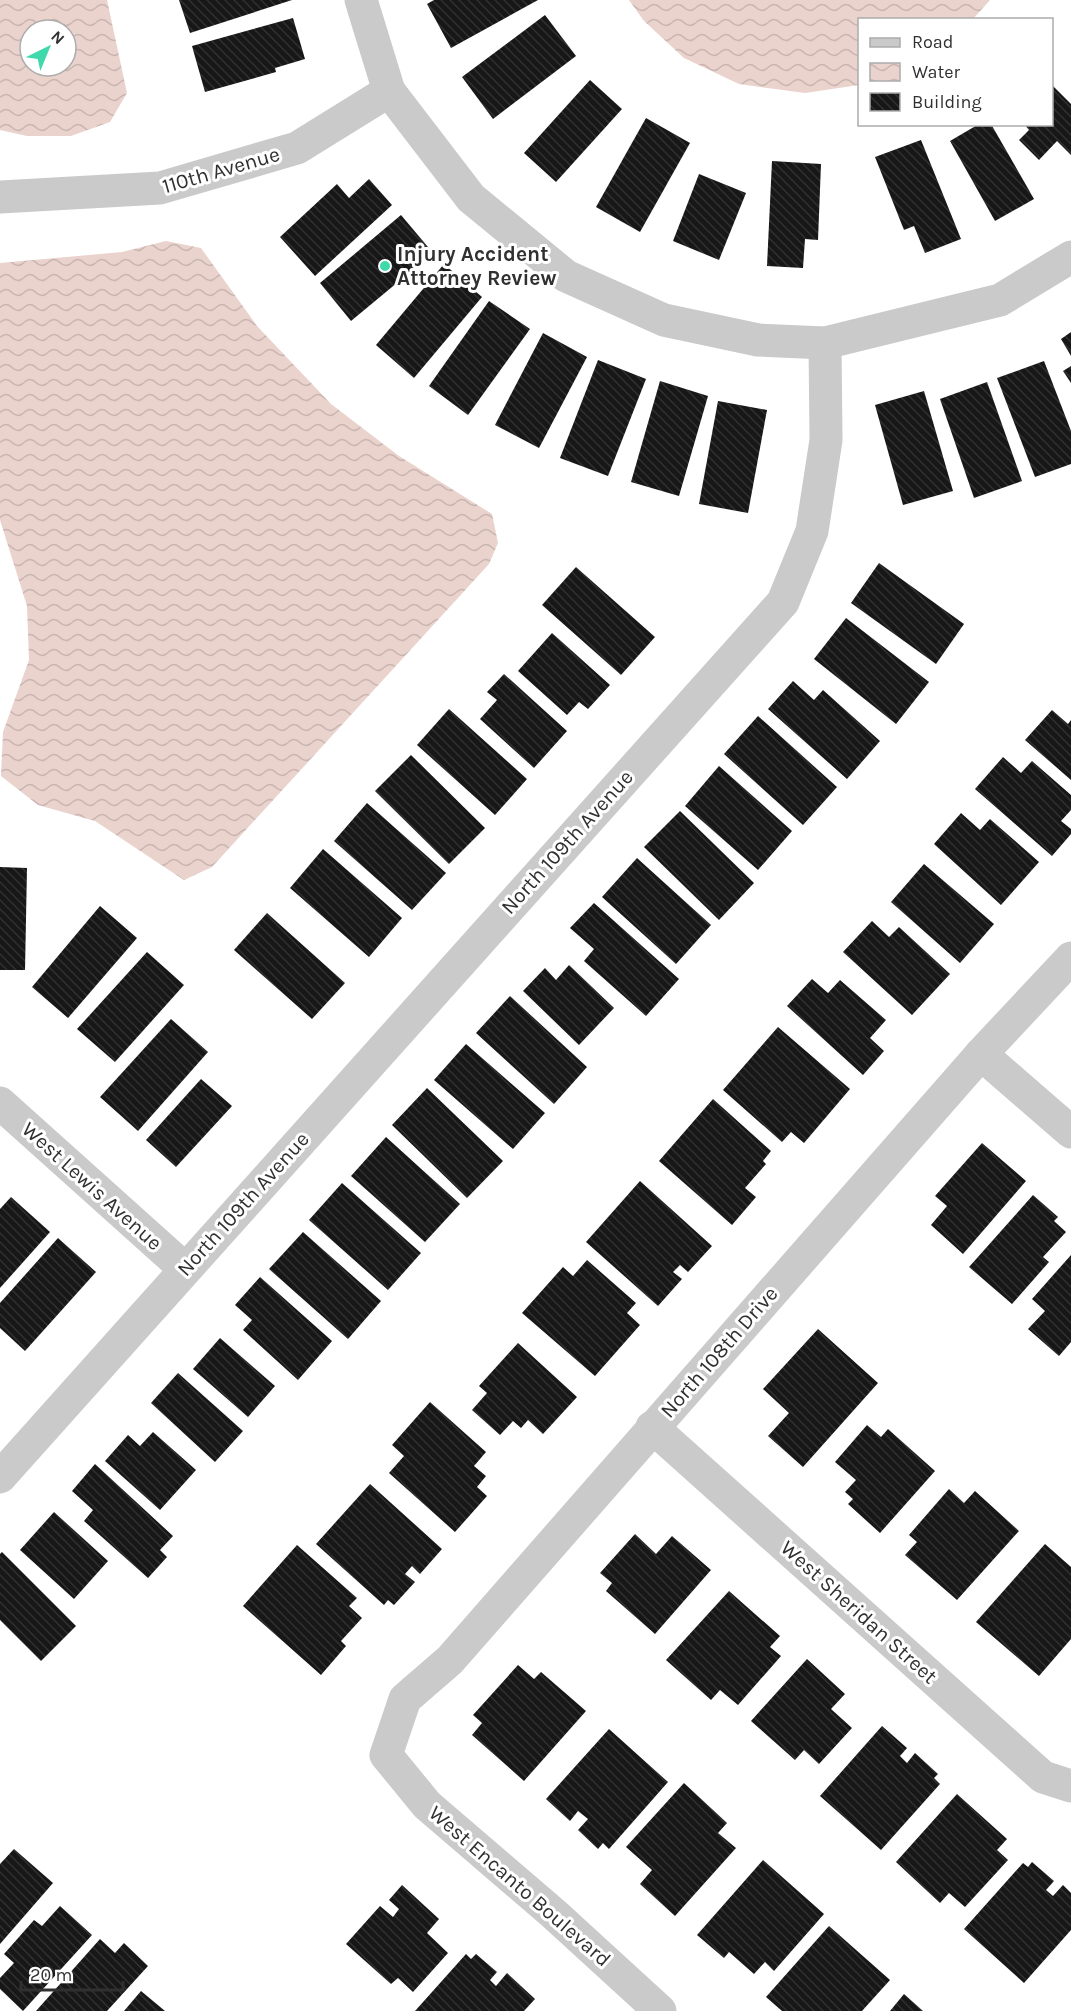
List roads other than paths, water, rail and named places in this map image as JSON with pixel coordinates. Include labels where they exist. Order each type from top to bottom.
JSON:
[{"type":"street","points":[[362,0],[389,91],[471,198],[566,276],[664,320],[758,340],[825,342],[1000,300],[1071,257]]},
{"type":"street","name":"110th Avenue","points":[[0,197],[160,188],[297,148],[389,91]]},
{"type":"street","name":"North 109th Avenue","points":[[0,1477],[783,602],[812,531],[826,440],[825,342]]},
{"type":"street","name":"North 108th Drive","points":[[386,1755],[405,1699],[450,1660],[981,1054],[1071,958]]},
{"type":"street","points":[[981,1054],[1071,1132]]},
{"type":"street","name":"West Lewis Avenue","points":[[0,1103],[185,1269]]},
{"type":"street","name":"West Sheridan Street","points":[[652,1428],[1043,1777],[1071,1786]]},
{"type":"street","name":"West Encanto Boulevard","points":[[386,1755],[427,1804],[554,1914],[660,2011]]},
{"type":"water","points":[[0,0],[107,0],[127,93],[110,122],[71,136],[27,136],[0,130]]},
{"type":"water","points":[[629,0],[990,0],[974,18],[858,18],[858,85],[805,93],[739,84],[684,58],[644,21]]},
{"type":"water","points":[[166,241],[201,248],[257,326],[331,404],[399,456],[492,514],[498,543],[489,564],[212,867],[184,880],[95,821],[38,805],[1,776],[3,732],[29,660],[27,606],[0,520],[0,263],[122,252]]},
{"type":"place","name":"Injury Accident Attorney Review","points":[[385,266]]}]
